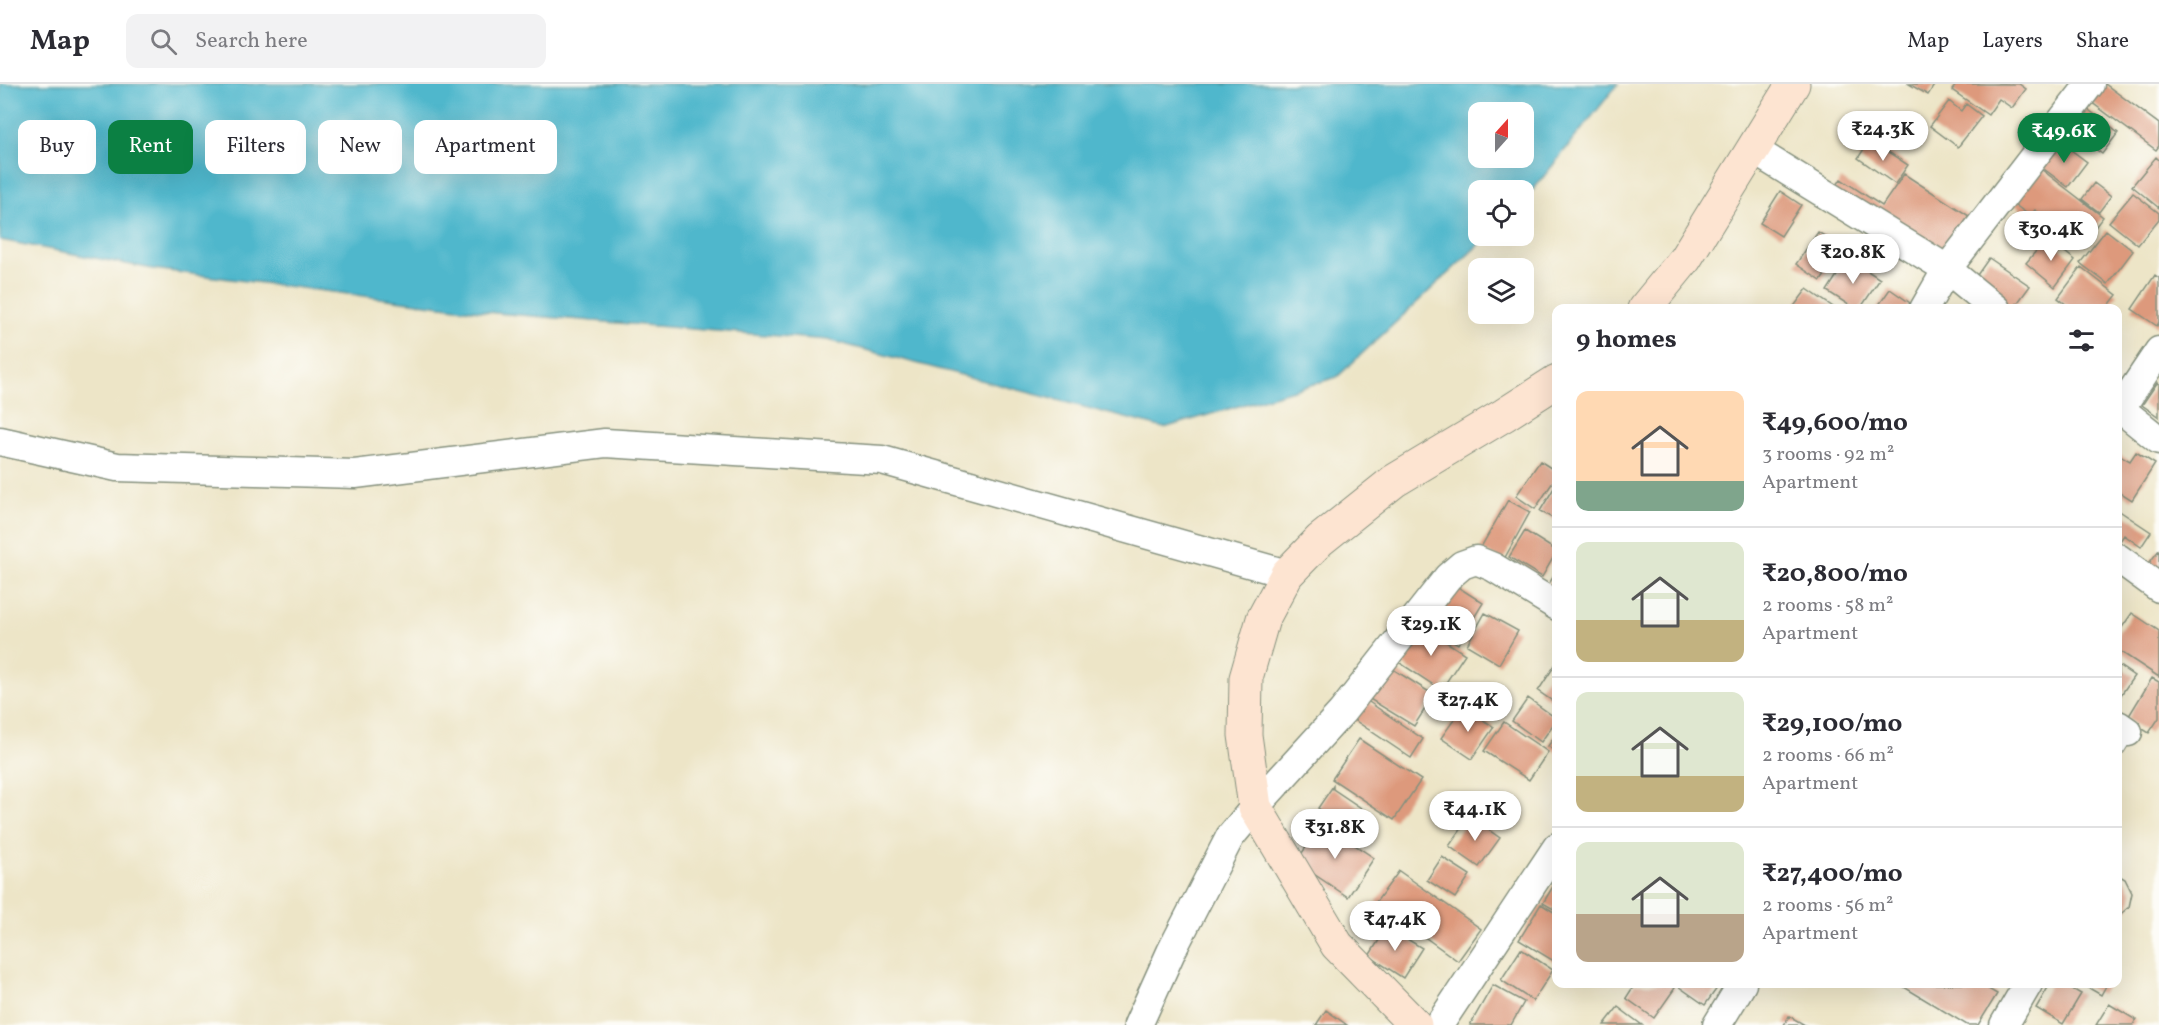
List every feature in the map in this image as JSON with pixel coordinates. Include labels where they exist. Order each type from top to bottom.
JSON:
[{"type":"main road","points":[[1648,304],[1685,259],[1793,84]]},
{"type":"main road","points":[[1415,1025],[1337,945],[1255,807],[1245,735],[1246,678],[1263,620],[1287,574],[1320,540],[1394,481],[1552,384]]},
{"type":"street","points":[[1927,304],[1947,269],[2090,84]]},
{"type":"street","points":[[1752,149],[1947,269],[1990,304]]},
{"type":"street","points":[[2122,405],[2159,351]]},
{"type":"street","points":[[2122,411],[2159,440]]},
{"type":"street","points":[[0,441],[117,467],[355,474],[605,443],[882,460],[1287,574]]},
{"type":"street","points":[[1138,1025],[1171,952],[1230,837],[1342,712],[1448,577],[1462,565],[1476,560],[1493,567],[1552,603]]},
{"type":"street","points":[[2122,561],[2159,588]]},
{"type":"street","points":[[1439,1025],[1552,855]]},
{"type":"street","points":[[1717,1025],[1740,988]]},
{"type":"street","points":[[2004,1025],[2026,988]]},
{"type":"water","points":[[0,84],[1618,84],[1534,189],[1534,180],[1468,180],[1468,246],[1477,246],[1337,377],[1164,428],[828,340],[496,313],[153,269],[0,240]]},
{"type":"building","points":[[1909,84],[1935,84],[1928,95]]},
{"type":"building","points":[[1957,84],[2019,84],[2026,89],[2012,108],[1999,99],[1988,115],[1952,90]]},
{"type":"building","points":[[2098,84],[2105,84],[2159,124],[2159,146],[2156,150],[2087,99]]},
{"type":"building","points":[[1949,101],[1961,111],[1966,104],[1982,116],[1958,147],[1930,126]]},
{"type":"building","points":[[2085,107],[2118,133],[2102,154],[2068,128]]},
{"type":"building","points":[[1870,140],[1908,165],[1895,184],[1858,158]]},
{"type":"building","points":[[2059,141],[2087,162],[2068,187],[2040,166]]},
{"type":"building","points":[[2156,157],[2159,160],[2159,208],[2132,186]]},
{"type":"building","points":[[2037,166],[2103,217],[2081,245],[2035,210],[2030,216],[2010,201]]},
{"type":"building","points":[[1904,174],[1969,216],[1938,263],[1832,193],[1841,179],[1882,206]]},
{"type":"building","points":[[2094,183],[2111,196],[2099,212],[2082,199]]},
{"type":"building","points":[[1780,191],[1801,205],[1781,236],[1760,223]]},
{"type":"building","points":[[2133,193],[2159,213],[2159,219],[2138,245],[2109,222]]},
{"type":"building","points":[[2106,230],[2133,251],[2108,284],[2080,263]]},
{"type":"building","points":[[1818,232],[1843,248],[1821,281],[1796,264]]},
{"type":"building","points":[[2047,238],[2075,260],[2055,287],[2026,263]]},
{"type":"building","points":[[1848,258],[1880,279],[1863,304],[1847,304],[1827,291]]},
{"type":"building","points":[[1989,258],[2030,286],[2017,304],[1998,304],[1970,285]]},
{"type":"building","points":[[2081,267],[2117,295],[2110,304],[2066,304],[2058,298]]},
{"type":"building","points":[[2155,275],[2159,278],[2159,322],[2157,326],[2132,309]]},
{"type":"building","points":[[1807,289],[1829,304],[1796,304]]},
{"type":"building","points":[[1890,289],[1910,303],[1909,304],[1880,304]]},
{"type":"building","points":[[2157,383],[2159,384],[2159,417],[2142,405]]},
{"type":"building","points":[[2136,452],[2155,464],[2132,500],[2122,494],[2122,456],[2130,461]]},
{"type":"building","points":[[1540,461],[1552,469],[1552,484],[1535,509],[1516,496]]},
{"type":"building","points":[[1552,491],[1552,518],[1540,511]]},
{"type":"building","points":[[1508,500],[1530,512],[1503,561],[1480,549]]},
{"type":"building","points":[[2122,513],[2151,532],[2141,547],[2124,535],[2122,538]]},
{"type":"building","points":[[1525,531],[1552,548],[1552,560],[1542,577],[1509,557]]},
{"type":"building","points":[[2159,550],[2159,583],[2143,571]]},
{"type":"building","points":[[1552,579],[1552,598],[1543,593]]},
{"type":"building","points":[[1450,582],[1483,603],[1458,644],[1424,623]]},
{"type":"building","points":[[1485,613],[1518,631],[1499,664],[1467,645]]},
{"type":"building","points":[[2132,613],[2159,631],[2159,677],[2122,653],[2122,627]]},
{"type":"building","points":[[1420,625],[1465,654],[1441,690],[1397,661]]},
{"type":"building","points":[[1388,666],[1434,695],[1414,726],[1368,698]]},
{"type":"building","points":[[2122,668],[2134,676],[2122,693]]},
{"type":"building","points":[[1552,670],[1552,701],[1538,691]]},
{"type":"building","points":[[2152,678],[2159,682],[2159,718],[2149,733],[2127,719]]},
{"type":"building","points":[[1528,698],[1552,715],[1552,726],[1541,742],[1512,721]]},
{"type":"building","points":[[1366,700],[1423,739],[1411,758],[1353,719]]},
{"type":"building","points":[[1463,707],[1494,727],[1472,759],[1441,738]]},
{"type":"building","points":[[1504,722],[1548,752],[1529,780],[1484,751]]},
{"type":"building","points":[[1359,739],[1421,780],[1394,820],[1332,779]]},
{"type":"building","points":[[1333,786],[1333,789],[1367,812],[1354,832],[1318,808]]},
{"type":"building","points":[[1470,817],[1500,838],[1479,867],[1449,846]]},
{"type":"building","points":[[1322,823],[1374,858],[1348,897],[1296,862]]},
{"type":"building","points":[[1442,857],[1470,875],[1455,898],[1427,880]]},
{"type":"building","points":[[1399,871],[1481,929],[1458,961],[1376,902]]},
{"type":"building","points":[[2122,877],[2132,893],[2129,907],[2122,913]]},
{"type":"building","points":[[1552,888],[1552,908],[1543,903]]},
{"type":"building","points":[[1541,904],[1552,911],[1552,960],[1519,940]]},
{"type":"building","points":[[1387,927],[1422,948],[1403,978],[1369,956]]},
{"type":"building","points":[[1521,949],[1552,969],[1533,1001],[1501,980]]},
{"type":"building","points":[[1493,985],[1524,1002],[1511,1025],[1470,1025]]},
{"type":"building","points":[[1632,988],[1675,988],[1654,1018],[1626,998]]},
{"type":"building","points":[[1681,988],[1717,988],[1705,1005]]},
{"type":"building","points":[[1906,988],[1987,988],[1997,994],[1978,1025],[1967,1025]]},
{"type":"building","points":[[2048,988],[2071,988],[2081,994],[2063,1024],[2036,1008]]},
{"type":"building","points":[[2089,988],[2105,988],[2101,995]]},
{"type":"building","points":[[2109,1004],[2136,1020],[2133,1025],[2096,1025]]},
{"type":"building","points":[[1618,1007],[1642,1025],[1604,1025]]},
{"type":"building","points":[[1326,1010],[1347,1025],[1316,1025]]},
{"type":"building","points":[[1789,1016],[1805,1025],[1784,1025]]}]
